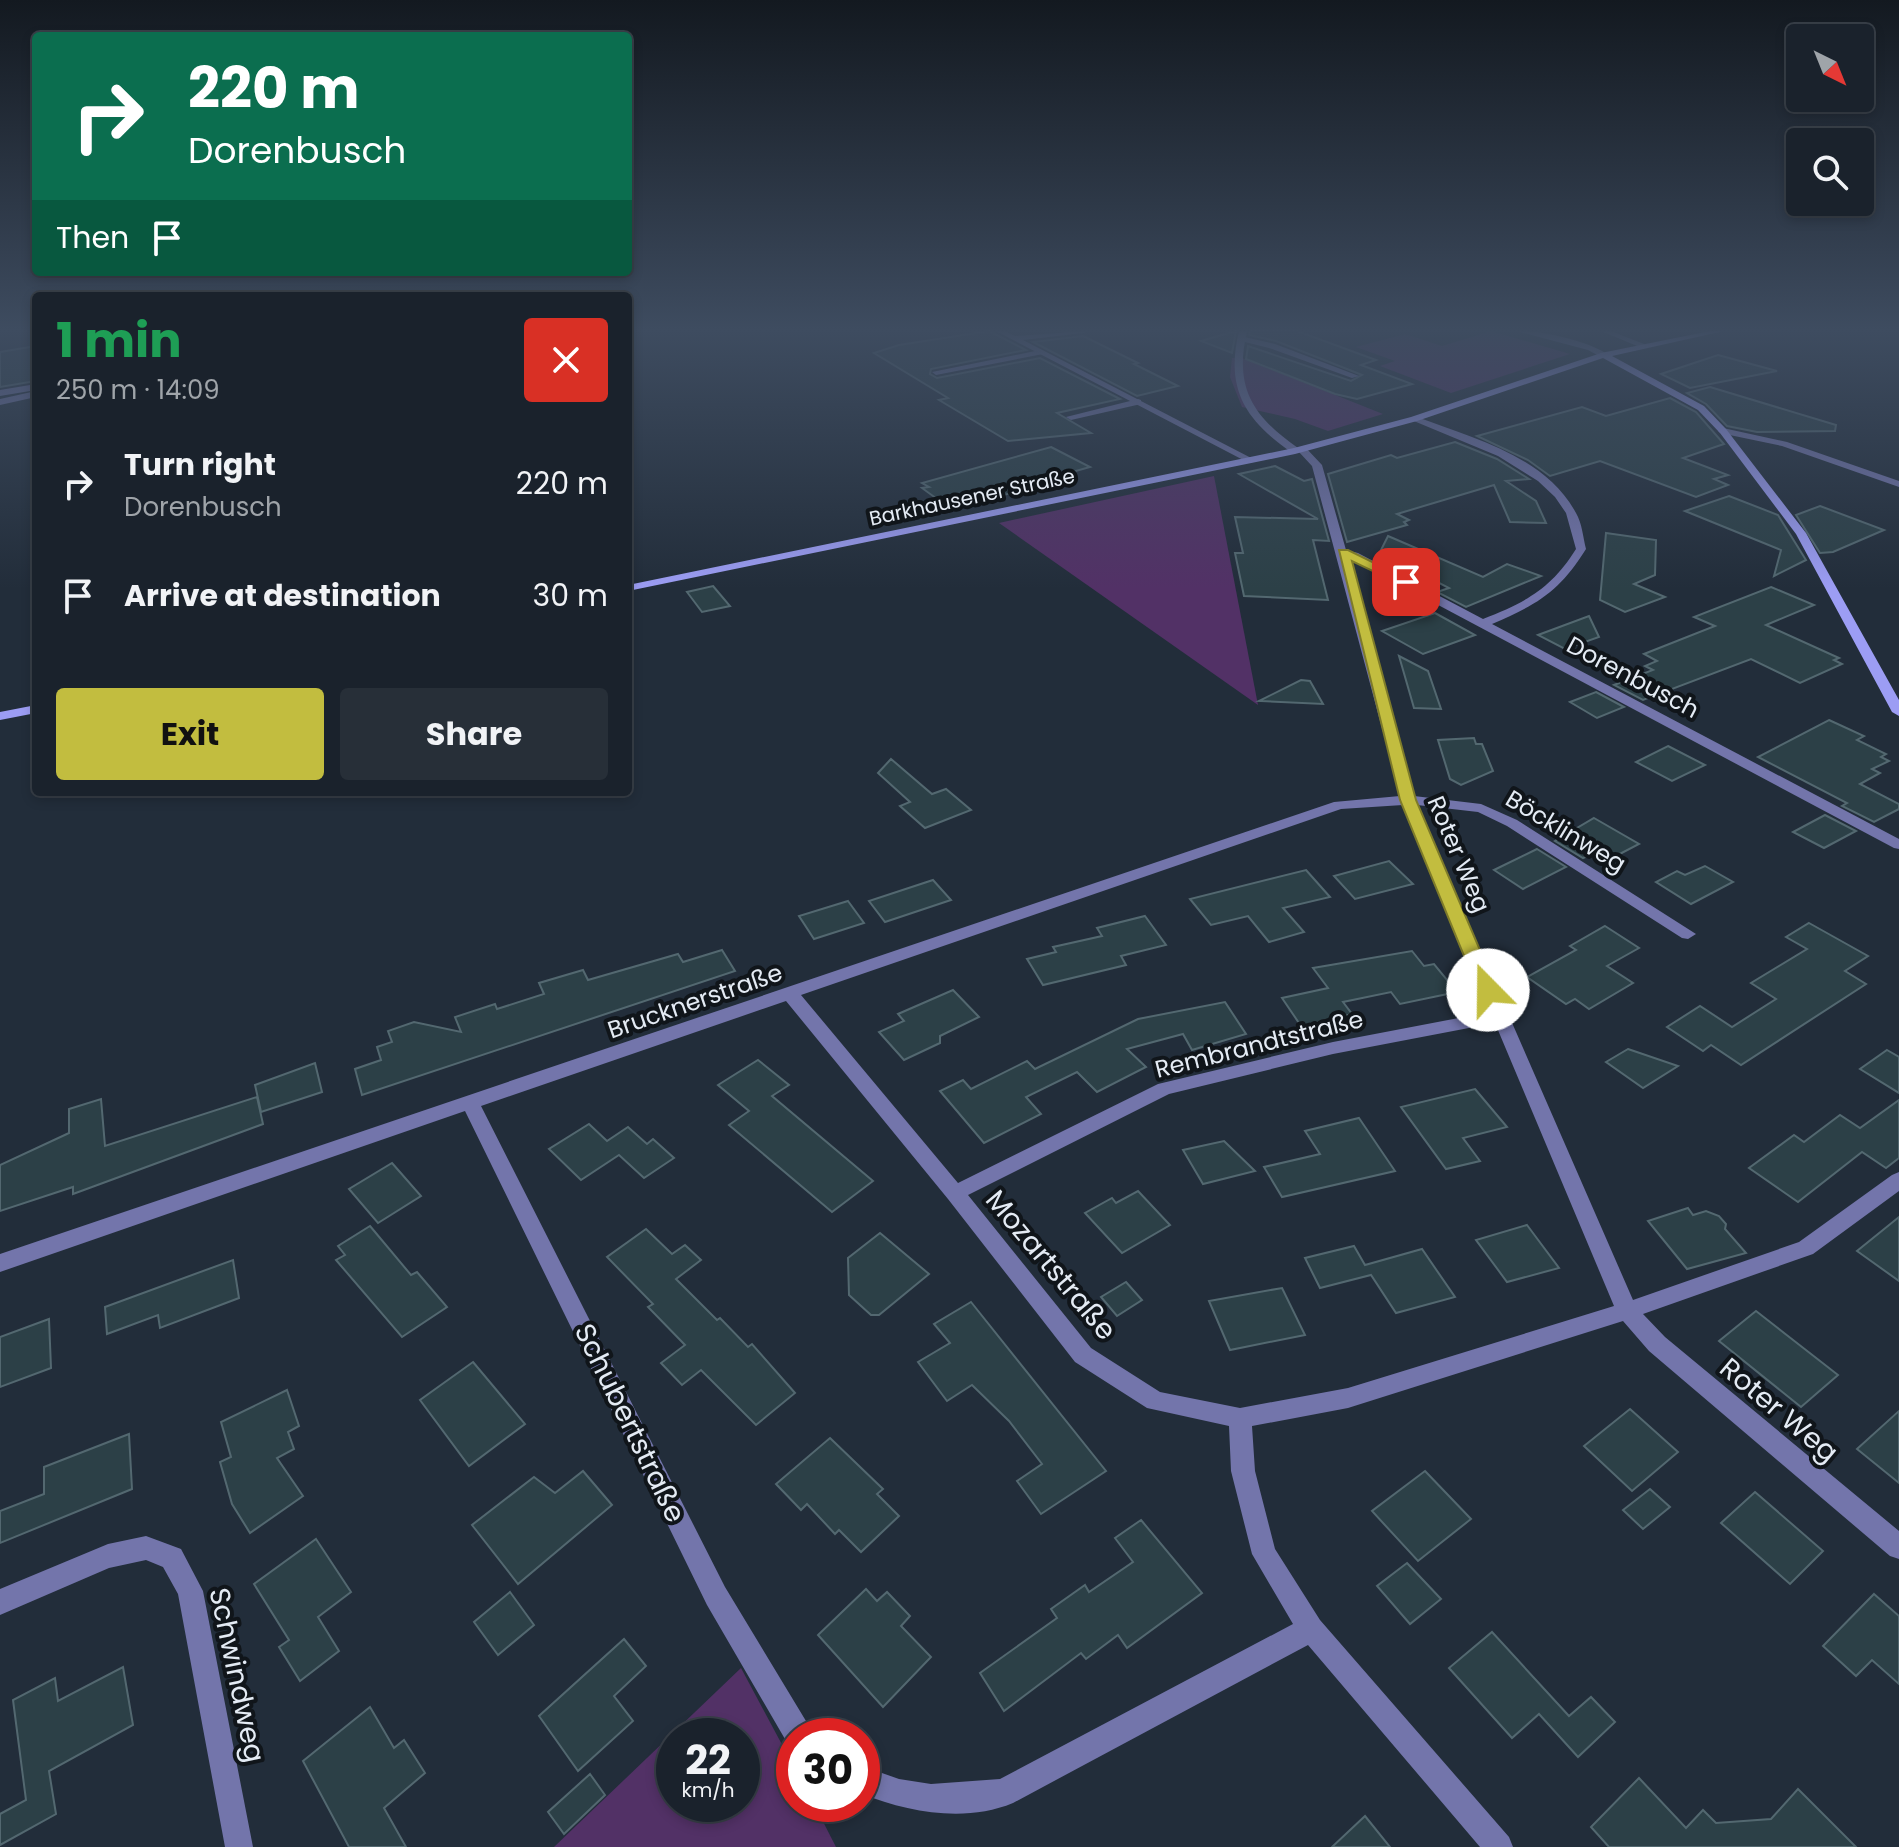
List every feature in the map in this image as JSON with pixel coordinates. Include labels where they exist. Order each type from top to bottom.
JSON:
[{"type":"main road","name":"Barkhausener Straße","points":[[632,587],[1252,461],[1419,417]]},
{"type":"main road","points":[[1710,417],[1801,533],[1899,712]]},
{"type":"main road","points":[[0,716],[32,710]]},
{"type":"street","points":[[1167,417],[1252,461]]},
{"type":"street","points":[[1254,417],[1298,450]]},
{"type":"street","points":[[1414,419],[1517,464],[1546,483],[1571,513],[1581,549],[1563,580],[1530,605],[1484,623]]},
{"type":"street","points":[[1723,431],[1784,444],[1899,484]]},
{"type":"street","name":"Roter Weg","points":[[1298,450],[1317,465],[1408,800],[1627,1311],[1657,1344],[1899,1547]]},
{"type":"street","name":"Dorenbusch","points":[[1343,553],[1354,555],[1484,623],[1899,845]]},
{"type":"street","name":"Böcklinweg","points":[[1408,800],[1448,802],[1491,813],[1688,934]]},
{"type":"street","name":"Brucknerstraße","points":[[0,1263],[1339,805],[1408,800]]},
{"type":"street","name":"Mozartstraße","points":[[790,994],[955,1193],[1083,1355],[1155,1401],[1240,1418],[1348,1398],[1627,1311]]},
{"type":"street","name":"Rembrandtstraße","points":[[955,1193],[1164,1089],[1333,1048],[1498,1016]]},
{"type":"street","name":"Schubertstraße","points":[[471,1104],[716,1596],[788,1718]]},
{"type":"street","points":[[1627,1311],[1806,1248],[1899,1180]]},
{"type":"street","points":[[1240,1418],[1243,1471],[1264,1554],[1311,1629],[1499,1847]]},
{"type":"street","name":"Schwindweg","points":[[0,1602],[108,1556],[146,1548],[172,1558],[190,1591],[239,1847]]},
{"type":"street","points":[[880,1788],[899,1796],[946,1800],[1003,1793],[1311,1629]]},
{"type":"shaded area","points":[[1287,417],[1373,417],[1328,431]]},
{"type":"shaded area","points":[[1214,476],[1258,705],[999,523]]},
{"type":"shaded area","points":[[741,1668],[776,1733],[776,1822],[823,1822],[836,1847],[554,1847],[656,1749],[656,1822],[760,1822],[760,1718],[689,1718]]},
{"type":"building","points":[[968,417],[1064,417],[1091,433],[1008,441]]},
{"type":"building","points":[[1545,417],[1701,417],[1724,444],[1683,458],[1728,475],[1714,479],[1728,485],[1696,497],[1600,461],[1550,476],[1528,460],[1477,436]]},
{"type":"building","points":[[1719,417],[1810,417],[1836,425],[1835,431],[1757,432],[1727,426]]},
{"type":"building","points":[[1455,442],[1497,459],[1529,479],[1506,481],[1536,501],[1546,523],[1510,522],[1494,485],[1397,514],[1409,520],[1404,522],[1407,525],[1347,542],[1328,474],[1391,455],[1397,458]]},
{"type":"building","points":[[1051,447],[1090,467],[1058,476],[1067,481],[948,507],[922,488],[929,487],[922,483]]},
{"type":"building","points":[[1275,466],[1304,481],[1312,479],[1329,541],[1313,540],[1328,600],[1244,596],[1235,553],[1243,553],[1235,517],[1318,519],[1239,474]]},
{"type":"building","points":[[1729,496],[1778,515],[1806,560],[1774,576],[1781,550],[1685,511]]},
{"type":"building","points":[[1820,506],[1884,530],[1833,552],[1820,553],[1796,515]]},
{"type":"building","points":[[1606,533],[1656,540],[1655,575],[1634,584],[1665,597],[1625,612],[1600,600]]},
{"type":"building","points":[[1388,536],[1483,577],[1507,564],[1541,576],[1466,607],[1437,592],[1449,588],[1380,552]]},
{"type":"building","points":[[713,586],[730,606],[702,612],[687,592]]},
{"type":"building","points":[[1771,587],[1814,605],[1766,625],[1839,658],[1834,660],[1842,664],[1800,683],[1751,659],[1643,700],[1614,685],[1653,670],[1645,666],[1657,661],[1644,654],[1715,626],[1694,617]]},
{"type":"building","points":[[1435,613],[1475,635],[1423,654],[1382,631]]},
{"type":"building","points":[[1589,616],[1599,637],[1565,649],[1538,635]]},
{"type":"building","points":[[1399,656],[1428,671],[1441,709],[1414,708]]},
{"type":"building","points":[[1301,680],[1310,681],[1323,704],[1259,701]]},
{"type":"building","points":[[1596,692],[1624,707],[1597,718],[1570,702]]},
{"type":"building","points":[[1829,720],[1864,736],[1857,740],[1886,754],[1881,757],[1889,761],[1872,769],[1880,773],[1860,784],[1899,804],[1899,809],[1874,822],[1842,806],[1847,803],[1758,757]]},
{"type":"building","points":[[1474,738],[1476,744],[1482,744],[1493,771],[1461,785],[1450,779],[1438,740]]},
{"type":"building","points":[[1668,746],[1705,765],[1672,781],[1636,762]]},
{"type":"building","points":[[891,759],[932,794],[946,789],[971,810],[925,828],[900,806],[910,802],[878,773]]},
{"type":"building","points":[[1825,815],[1856,831],[1824,848],[1793,832]]},
{"type":"building","points":[[1594,818],[1639,844],[1614,857],[1601,850],[1583,858],[1555,841]]},
{"type":"building","points":[[1537,849],[1566,867],[1523,889],[1494,870]]},
{"type":"building","points":[[1389,861],[1413,884],[1355,899],[1334,876]]},
{"type":"building","points":[[1705,866],[1733,882],[1691,904],[1656,882],[1677,871],[1685,875]]},
{"type":"building","points":[[1306,870],[1330,897],[1283,908],[1304,932],[1269,942],[1248,916],[1211,925],[1190,899]]},
{"type":"building","points":[[933,880],[951,900],[885,922],[869,901]]},
{"type":"building","points":[[848,901],[864,923],[814,939],[799,916]]},
{"type":"building","points":[[1145,916],[1166,945],[1121,956],[1126,965],[1043,985],[1027,959],[1056,952],[1053,947],[1102,936],[1097,928]]},
{"type":"building","points":[[1809,923],[1868,956],[1845,971],[1866,984],[1741,1065],[1711,1045],[1703,1051],[1667,1027],[1700,1006],[1732,1027],[1776,999],[1751,983],[1807,949],[1786,937]]},
{"type":"building","points":[[1605,926],[1639,948],[1607,966],[1633,983],[1589,1009],[1575,999],[1566,1004],[1527,977],[1576,950],[1570,946]]},
{"type":"building","points":[[722,950],[735,971],[362,1095],[355,1069],[381,1060],[377,1047],[392,1042],[388,1031],[414,1022],[461,1032],[455,1017],[495,1004],[497,1009],[544,994],[539,983],[583,970],[588,980],[678,954],[683,962]]},
{"type":"building","points":[[1412,951],[1424,966],[1434,964],[1457,992],[1400,1004],[1391,992],[1343,1002],[1352,1014],[1301,1026],[1282,998],[1328,988],[1313,968]]},
{"type":"building","points":[[953,990],[979,1017],[940,1036],[940,1043],[904,1060],[879,1032],[904,1021],[898,1014]]},
{"type":"building","points":[[1225,1002],[1246,1034],[1192,1050],[1183,1034],[1127,1049],[1146,1067],[1097,1092],[1077,1072],[1026,1097],[1041,1114],[984,1143],[940,1091],[963,1080],[971,1089],[1027,1061],[1035,1069],[1138,1019]]},
{"type":"building","points":[[1628,1049],[1678,1066],[1643,1088],[1606,1062]]},
{"type":"building","points":[[1887,1050],[1899,1057],[1899,1093],[1860,1069]]},
{"type":"building","points":[[758,1060],[789,1085],[772,1096],[873,1181],[832,1212],[729,1125],[749,1111],[718,1085]]},
{"type":"building","points":[[315,1063],[322,1092],[261,1112],[255,1085]]},
{"type":"building","points":[[1475,1089],[1507,1127],[1463,1138],[1480,1161],[1446,1169],[1401,1107]]},
{"type":"building","points":[[257,1097],[263,1124],[73,1194],[73,1187],[0,1211],[0,1165],[69,1133],[69,1109],[101,1099],[105,1146]]},
{"type":"building","points":[[1899,1100],[1899,1158],[1886,1168],[1862,1152],[1798,1202],[1749,1168],[1794,1135],[1804,1142],[1840,1115],[1860,1128]]},
{"type":"building","points":[[1359,1118],[1395,1171],[1282,1197],[1264,1167],[1320,1154],[1305,1131]]},
{"type":"building","points":[[589,1124],[607,1141],[628,1127],[647,1144],[653,1139],[674,1158],[644,1178],[619,1155],[581,1180],[549,1149]]},
{"type":"building","points":[[1224,1141],[1255,1171],[1203,1184],[1183,1150]]},
{"type":"building","points":[[392,1163],[421,1196],[378,1223],[349,1189]]},
{"type":"building","points":[[1138,1191],[1170,1225],[1122,1253],[1085,1213],[1112,1198],[1116,1203]]},
{"type":"building","points":[[1688,1208],[1693,1215],[1706,1211],[1719,1216],[1726,1224],[1725,1229],[1746,1253],[1687,1269],[1648,1221]]},
{"type":"building","points":[[1899,1217],[1899,1281],[1857,1251]]},
{"type":"building","points":[[1527,1225],[1559,1268],[1507,1282],[1476,1240]]},
{"type":"building","points":[[370,1226],[411,1275],[417,1272],[447,1307],[402,1337],[336,1260],[345,1255],[338,1246]]},
{"type":"building","points":[[646,1229],[672,1254],[685,1245],[701,1260],[676,1279],[748,1347],[752,1344],[795,1393],[756,1425],[701,1370],[682,1385],[661,1363],[685,1345],[648,1307],[653,1304],[607,1257]]},
{"type":"building","points":[[880,1233],[929,1274],[879,1315],[871,1315],[849,1295],[848,1258]]},
{"type":"building","points":[[1354,1246],[1365,1265],[1422,1249],[1455,1297],[1396,1313],[1371,1275],[1320,1288],[1305,1258]]},
{"type":"building","points":[[233,1260],[239,1298],[160,1328],[158,1315],[107,1334],[105,1307]]},
{"type":"building","points":[[1126,1282],[1142,1300],[1117,1316],[1101,1297]]},
{"type":"building","points":[[1282,1288],[1305,1335],[1230,1350],[1209,1301]]},
{"type":"building","points":[[971,1302],[1106,1471],[1041,1514],[1017,1481],[1042,1464],[1009,1421],[972,1385],[947,1401],[918,1362],[950,1343],[934,1324]]},
{"type":"building","points":[[1756,1311],[1838,1375],[1801,1407],[1719,1341]]},
{"type":"building","points":[[49,1319],[51,1368],[0,1387],[0,1337]]},
{"type":"building","points":[[473,1362],[525,1424],[469,1466],[420,1400]]},
{"type":"building","points":[[287,1390],[299,1426],[288,1432],[294,1449],[277,1458],[303,1496],[250,1533],[232,1504],[220,1462],[231,1457],[221,1422]]},
{"type":"building","points":[[1630,1409],[1678,1452],[1632,1491],[1584,1446]]},
{"type":"building","points":[[1899,1411],[1899,1483],[1857,1449]]},
{"type":"building","points":[[129,1434],[132,1489],[0,1543],[0,1511],[44,1494],[44,1467]]},
{"type":"building","points":[[830,1438],[883,1489],[877,1494],[899,1516],[861,1552],[839,1530],[835,1534],[807,1504],[801,1510],[776,1484]]},
{"type":"building","points":[[583,1471],[612,1505],[518,1584],[472,1525],[534,1477],[555,1493]]},
{"type":"building","points":[[1425,1471],[1471,1519],[1418,1561],[1372,1511]]},
{"type":"building","points":[[1650,1489],[1670,1507],[1643,1529],[1623,1510]]},
{"type":"building","points":[[1755,1492],[1823,1551],[1790,1584],[1721,1523]]},
{"type":"building","points":[[1141,1520],[1202,1593],[1127,1648],[1118,1635],[1086,1659],[1081,1653],[1004,1711],[980,1673],[1057,1618],[1051,1609],[1085,1585],[1089,1592],[1133,1562],[1115,1538]]},
{"type":"building","points":[[316,1539],[351,1592],[318,1617],[339,1651],[300,1681],[279,1647],[289,1640],[254,1584]]},
{"type":"building","points":[[1407,1563],[1441,1599],[1410,1624],[1377,1586]]},
{"type":"building","points":[[866,1589],[877,1601],[887,1592],[910,1616],[901,1626],[931,1657],[883,1707],[818,1635]]},
{"type":"building","points":[[510,1592],[534,1625],[498,1655],[474,1622]]},
{"type":"building","points":[[1874,1594],[1899,1616],[1899,1684],[1872,1660],[1856,1676],[1823,1646]]},
{"type":"building","points":[[1492,1632],[1569,1716],[1591,1697],[1615,1722],[1578,1757],[1539,1714],[1512,1738],[1449,1668]]},
{"type":"building","points":[[624,1639],[646,1666],[614,1696],[633,1721],[578,1771],[539,1716]]},
{"type":"building","points":[[123,1667],[133,1725],[49,1771],[56,1814],[0,1845],[0,1814],[26,1800],[13,1700],[55,1678],[58,1701]]},
{"type":"building","points":[[370,1707],[394,1748],[404,1740],[425,1773],[384,1808],[406,1847],[349,1847],[303,1761]]},
{"type":"building","points":[[590,1774],[605,1795],[564,1834],[548,1812]]},
{"type":"building","points":[[1639,1778],[1686,1828],[1703,1810],[1716,1823],[1771,1819],[1798,1789],[1856,1847],[1609,1847],[1591,1827]]},
{"type":"building","points":[[1365,1816],[1390,1847],[1332,1847]]},
{"type":"route","points":[[1406,582],[1354,555],[1343,553],[1408,800],[1488,990]]}]
